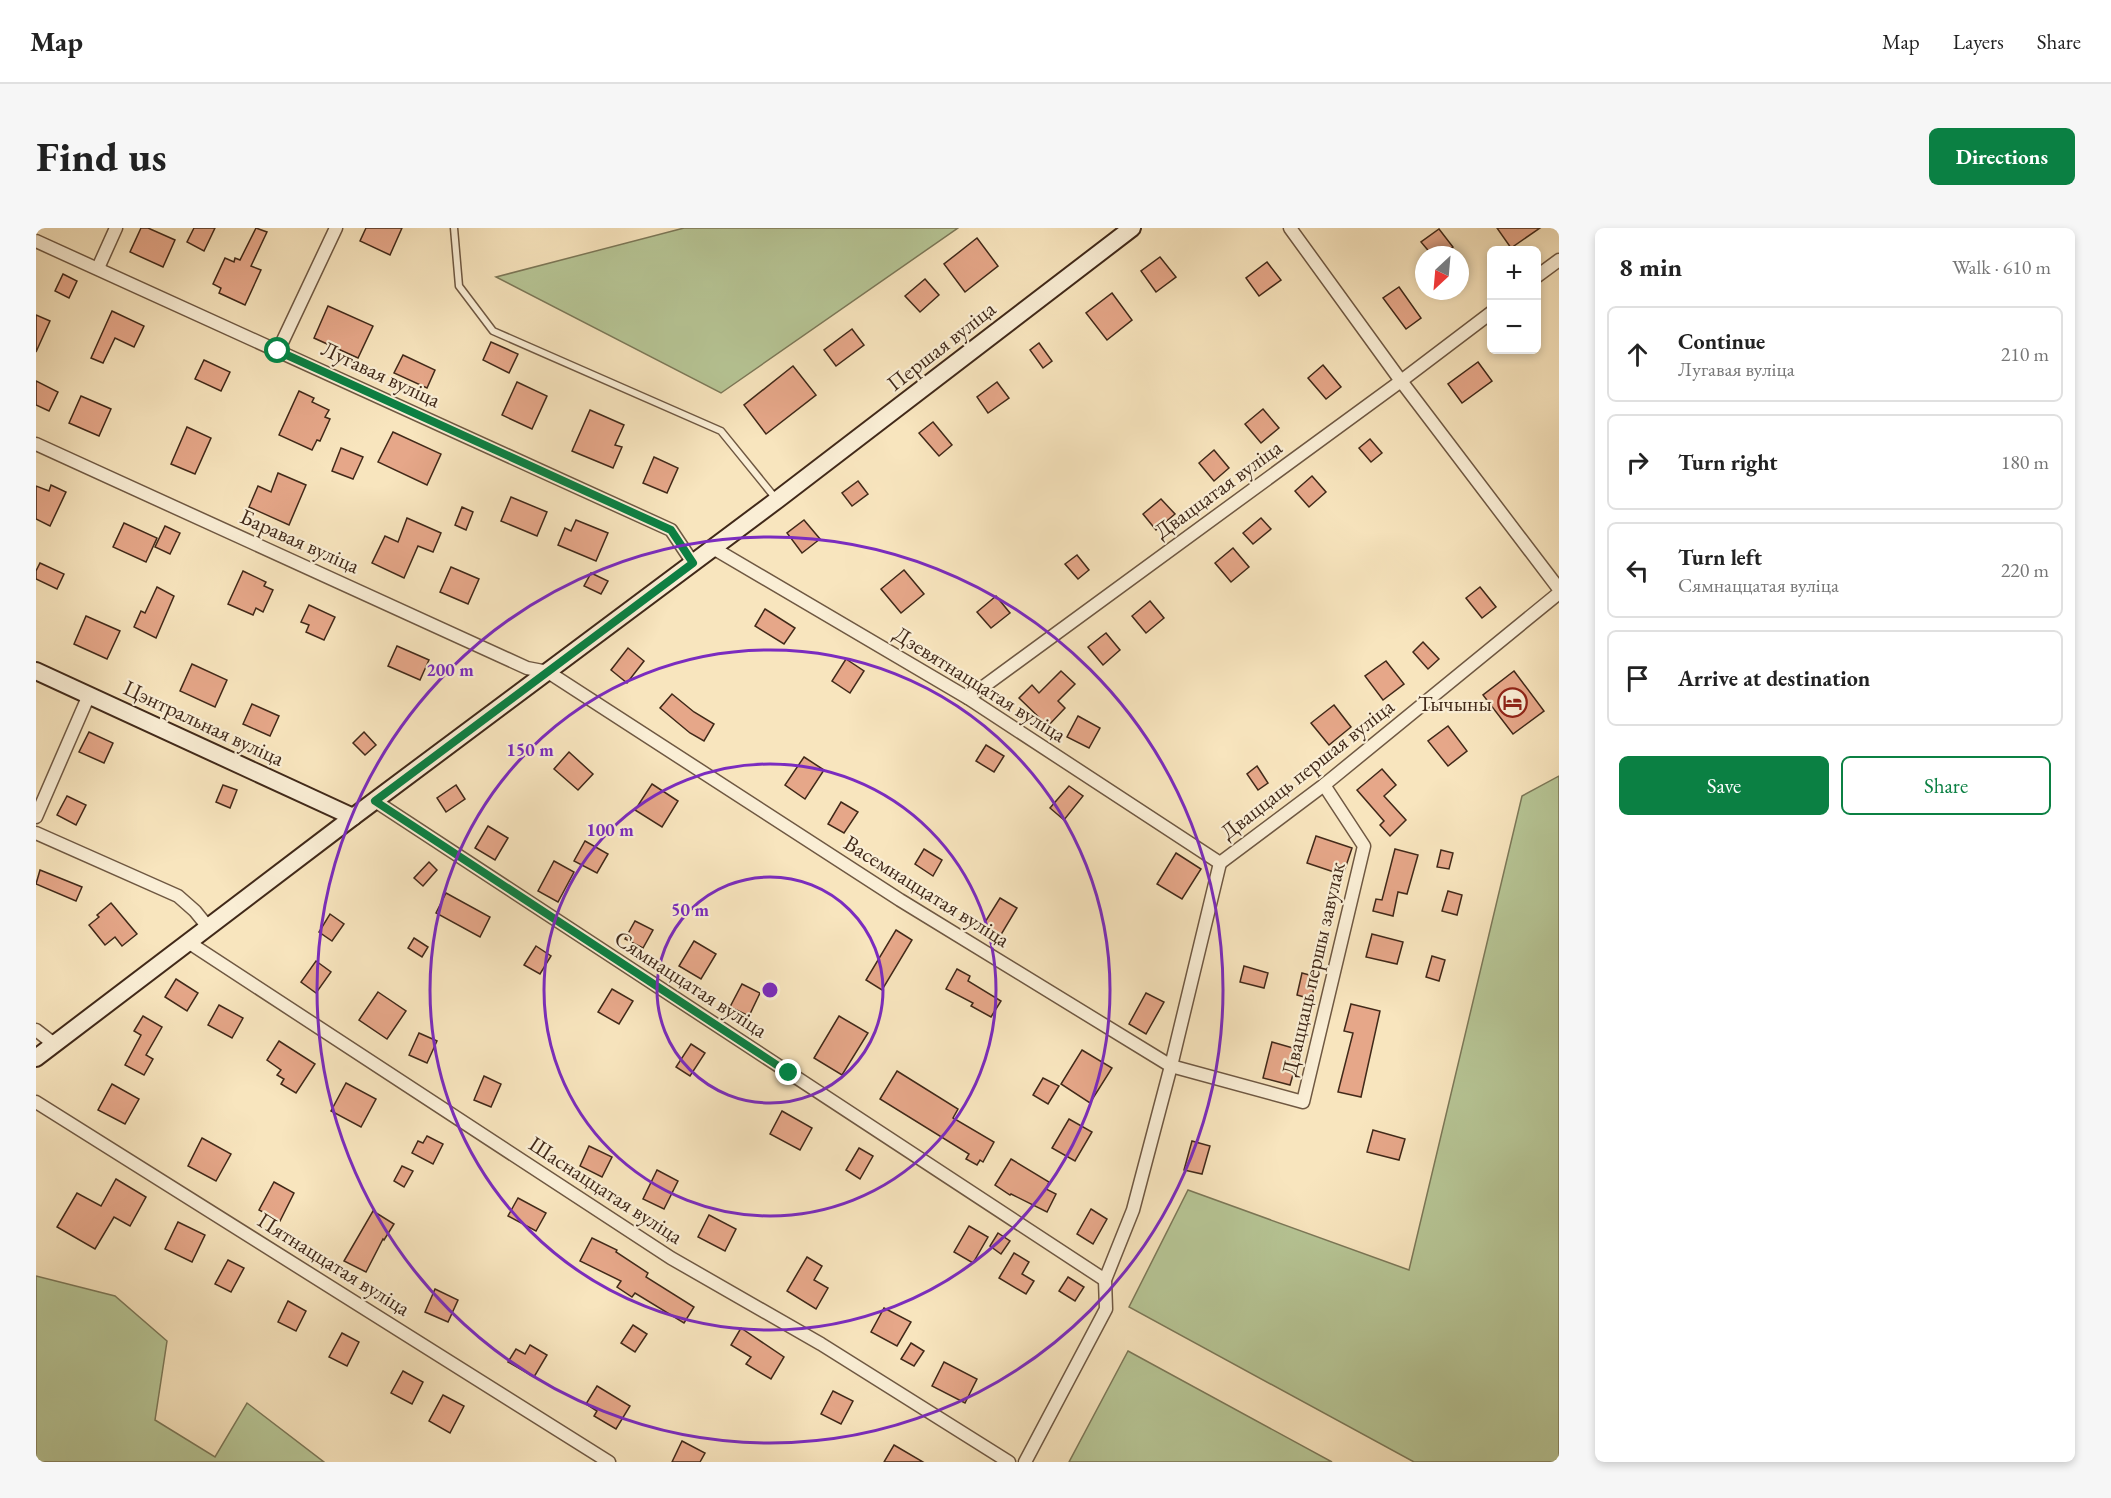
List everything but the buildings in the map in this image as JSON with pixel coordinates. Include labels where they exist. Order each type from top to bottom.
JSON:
[{"type":"main road","name":"Першая вуліца","points":[[36,1058],[353,817],[777,500],[1131,228]]},
{"type":"main road","name":"Цэнтральная вуліца","points":[[36,671],[353,817]]},
{"type":"street","points":[[98,268],[116,228]]},
{"type":"street","points":[[278,351],[336,228]]},
{"type":"street","points":[[1290,228],[1401,381],[1559,591]]},
{"type":"street","name":"Лугавая вуліца","points":[[36,241],[671,530],[693,563]]},
{"type":"street","points":[[1541,273],[1559,260]]},
{"type":"street","name":"Дваццатая вуліца","points":[[968,698],[1401,381],[1487,315]]},
{"type":"street","name":"Баравая вуліца","points":[[36,444],[527,668],[548,672]]},
{"type":"street","name":"Дзевятнаццатая вуліца","points":[[713,548],[968,698],[1220,863]]},
{"type":"street","name":"Дваццаць першая вуліца","points":[[1220,863],[1324,785],[1559,591]]},
{"type":"street","name":"Васемнаццатая вуліца","points":[[548,672],[900,900],[1172,1066],[1303,1102]]},
{"type":"street","points":[[36,817],[89,695]]},
{"type":"street","name":"Дваццаць першы завулак","points":[[1303,1102],[1364,846],[1324,785]]},
{"type":"street","name":"Сямнаццатая вуліца","points":[[375,801],[1105,1280]]},
{"type":"street","points":[[36,833],[178,896],[208,927]]},
{"type":"street","points":[[1025,1462],[1106,1309],[1105,1280],[1133,1210],[1172,1066],[1220,863]]},
{"type":"street","name":"Шаснаццатая вуліца","points":[[188,942],[671,1258],[821,1344],[1009,1462]]},
{"type":"street","points":[[36,1030],[54,1044]]},
{"type":"street","name":"Пятнаццатая вуліца","points":[[36,1102],[609,1462]]},
{"type":"lane","points":[[454,228],[459,286],[494,331],[721,430],[777,500]]},
{"type":"green space","points":[[684,228],[958,228],[721,393],[496,277]]},
{"type":"green space","points":[[1559,776],[1559,1462],[1414,1462],[1129,1307],[1188,1190],[1409,1270],[1522,796]]},
{"type":"green space","points":[[36,1276],[115,1296],[167,1341],[155,1420],[215,1457],[247,1403],[324,1462],[36,1462]]},
{"type":"green space","points":[[1128,1351],[1332,1462],[1069,1462]]},
{"type":"place","name":"Тычыны","points":[[1513,703]]},
{"type":"route","points":[[278,351],[671,530],[685,549],[693,563],[375,801],[789,1073]]}]
